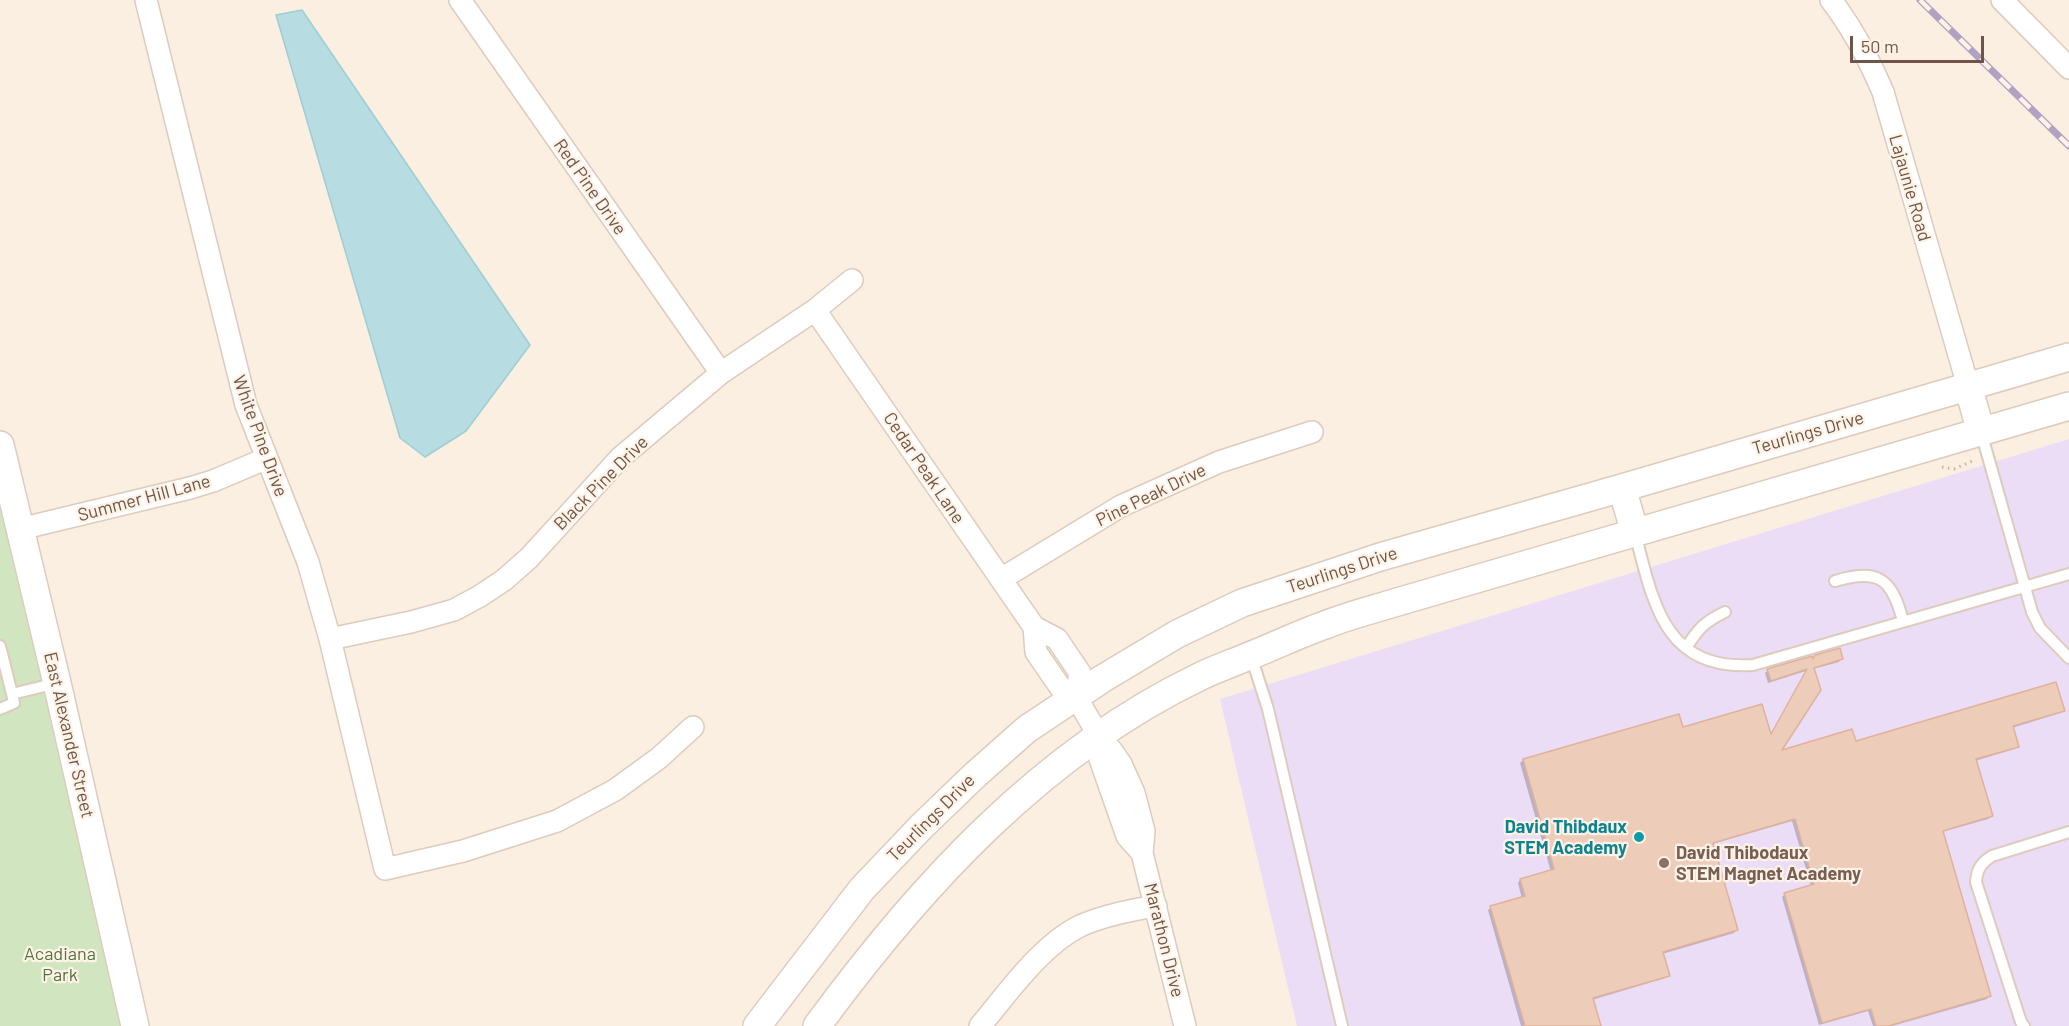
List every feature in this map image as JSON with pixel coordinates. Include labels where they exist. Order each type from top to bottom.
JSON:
[{"type":"street","name":"White Pine Drive","points":[[146,0],[238,380],[265,459],[308,562],[330,639],[385,869],[463,851],[557,821],[615,790],[659,758],[693,727]]},
{"type":"street","name":"Red Pine Drive","points":[[460,0],[721,373]]},
{"type":"street","name":"Lajaunie Road","points":[[1831,0],[1849,24],[1869,59],[1883,92],[1968,386]]},
{"type":"street","points":[[2002,0],[2069,68]]},
{"type":"street","name":"Black Pine Drive","points":[[330,639],[411,622],[454,610],[504,580],[528,558],[620,458],[721,373],[815,309],[852,280]]},
{"type":"street","name":"Cedar Peak Lane","points":[[815,309],[1034,627],[1036,652],[1060,687],[1076,697],[1099,736]]},
{"type":"street","name":"Teurlings Drive","points":[[757,1026],[862,889],[975,775],[1027,729],[1102,679],[1176,634],[1242,603],[1380,557],[2069,357]]},
{"type":"street","points":[[1968,386],[1981,432]]},
{"type":"street","points":[[817,1026],[898,921],[955,861],[1056,767],[1137,711],[1199,677],[1337,621],[2069,406]]},
{"type":"street","name":"Pine Peak Drive","points":[[1000,579],[1121,506],[1219,462],[1312,432]]},
{"type":"street","name":"East Alexander Street","points":[[0,446],[57,683],[132,1026]]},
{"type":"street","name":"Summer Hill Lane","points":[[20,529],[190,488],[265,459]]},
{"type":"street","points":[[1622,488],[1635,533]]},
{"type":"street","name":"Marathon Drive","points":[[1099,736],[1117,758],[1134,793],[1144,831],[1142,853],[1185,1026]]},
{"type":"street","points":[[980,1026],[1017,982],[1061,937],[1101,918],[1156,906]]},
{"type":"lane","points":[[1981,432],[2031,612],[2040,628],[2069,658]]},
{"type":"lane","points":[[1635,533],[1650,592],[1657,612],[1669,632],[1686,648],[1709,660],[1732,666],[1753,665],[2069,574]]},
{"type":"lane","points":[[1835,580],[1854,575],[1868,575],[1879,579],[1891,587],[1903,621]]},
{"type":"lane","points":[[1686,648],[1697,630],[1708,620],[1725,612]]},
{"type":"lane","points":[[0,646],[14,703],[0,710]]},
{"type":"lane","points":[[1251,656],[1268,709],[1342,1026]]},
{"type":"lane","points":[[12,694],[57,683]]},
{"type":"lane","points":[[2024,1026],[2020,1022],[1976,882],[1977,871],[1982,862],[1992,856],[2069,832]]},
{"type":"shaded area","name":"David Thibodaux STEM Magnet Academy","points":[[2069,439],[2069,1026],[1297,1026],[1220,699]]},
{"type":"green space","name":"Acadiana Park","points":[[0,456],[128,1026],[0,1026]]},
{"type":"water","points":[[302,10],[530,345],[466,431],[425,457],[400,438],[276,15]]},
{"type":"building","name":"David Thibdaux STEM Academy","points":[[1840,648],[1843,659],[1814,668],[1821,690],[1782,750],[1852,729],[1856,741],[2056,682],[2065,711],[2013,726],[2019,747],[1976,759],[1993,816],[1943,831],[1991,996],[1888,1026],[1876,1026],[1871,1009],[1822,1023],[1784,893],[1814,884],[1795,819],[1713,843],[1738,930],[1663,952],[1670,976],[1593,998],[1601,1026],[1525,1026],[1490,906],[1525,896],[1520,879],[1554,869],[1523,759],[1679,714],[1683,727],[1762,704],[1771,734],[1807,669],[1771,681],[1767,669],[1812,656],[1813,659],[1815,655]]},
{"type":"railway","points":[[1920,0],[2069,146]]},
{"type":"place","name":"David Thibdaux STEM Academy","points":[[1639,837]]},
{"type":"place","name":"David Thibodaux STEM Magnet Academy","points":[[1664,863]]}]
